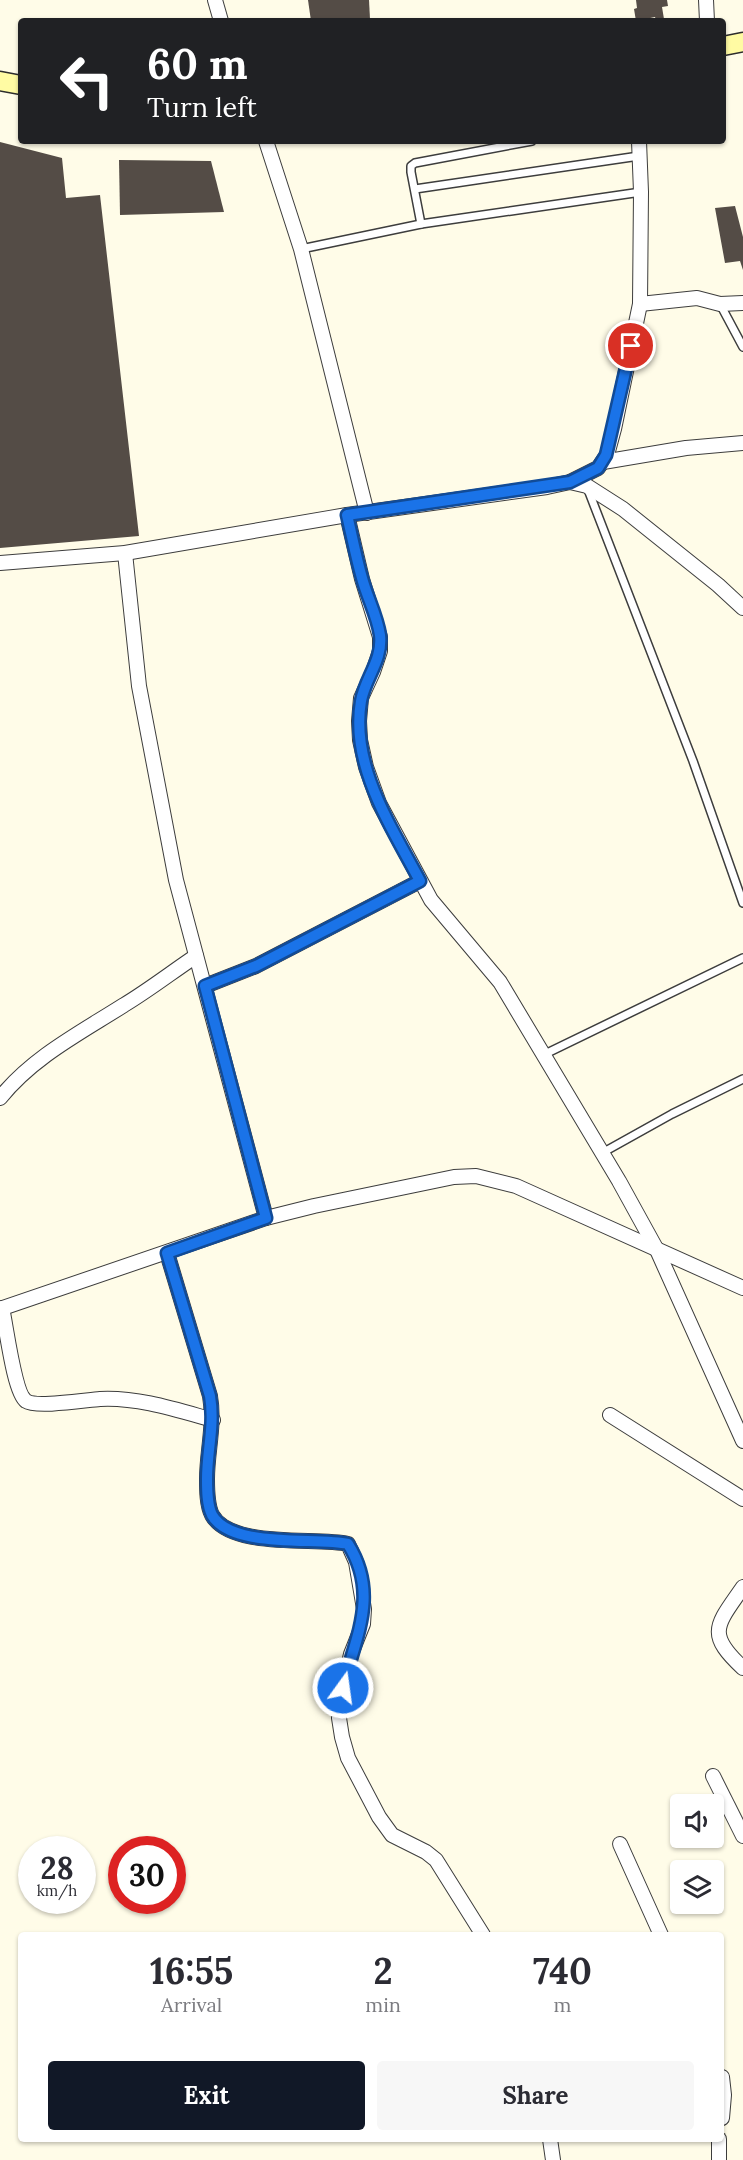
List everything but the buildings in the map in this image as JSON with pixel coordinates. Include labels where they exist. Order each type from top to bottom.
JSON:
[{"type":"street","points":[[215,0],[220,18]]},
{"type":"street","points":[[706,0],[707,18]]},
{"type":"street","points":[[726,45],[743,42]]},
{"type":"street","points":[[0,81],[18,84]]},
{"type":"street","points":[[267,144],[301,249],[367,513]]},
{"type":"street","points":[[603,462],[614,429],[640,304],[639,144]]},
{"type":"street","points":[[640,304],[697,298],[720,304],[743,303]]},
{"type":"street","points":[[0,563],[124,553],[347,515],[570,482],[590,472],[603,462],[686,448],[743,443]]},
{"type":"street","points":[[570,482],[587,486],[623,509],[718,585],[743,608]]},
{"type":"street","points":[[347,515],[362,579],[380,637],[380,651],[362,698],[360,740],[366,767],[379,803],[430,900],[500,982],[657,1250],[743,1441]]},
{"type":"street","points":[[124,553],[139,686],[176,880],[266,1218]]},
{"type":"street","points":[[205,986],[256,966],[420,881]]},
{"type":"street","points":[[0,1098],[24,1072],[62,1043],[126,1004],[196,956]]},
{"type":"street","points":[[213,1420],[152,1404],[104,1399],[40,1403],[26,1401],[17,1377],[1,1308],[266,1218],[416,1183],[476,1176],[516,1186],[743,1288]]},
{"type":"street","points":[[167,1253],[210,1396],[213,1420],[207,1494],[211,1514],[218,1523],[240,1533],[296,1542],[336,1541],[348,1544],[353,1552],[362,1584],[364,1609],[363,1624],[351,1654],[343,1688],[339,1718],[348,1758],[392,1835],[426,1852],[436,1860],[481,1932]]},
{"type":"street","points":[[610,1415],[743,1499]]},
{"type":"street","points":[[743,1587],[723,1616],[718,1632],[725,1651],[743,1668]]},
{"type":"street","points":[[712,1776],[743,1836]]},
{"type":"street","points":[[620,1844],[660,1932]]},
{"type":"street","points":[[550,2142],[553,2160]]},
{"type":"street","points":[[718,2160],[719,2142]]},
{"type":"lane","points":[[421,224],[411,166],[415,163],[516,144]]},
{"type":"lane","points":[[416,189],[639,156]]},
{"type":"lane","points":[[301,249],[421,224],[641,192]]},
{"type":"lane","points":[[720,304],[743,347]]},
{"type":"lane","points":[[587,486],[693,761],[743,903]]},
{"type":"lane","points":[[542,1055],[743,958]]},
{"type":"lane","points":[[602,1154],[672,1114],[743,1079]]},
{"type":"route","points":[[343,1688],[351,1654],[363,1624],[364,1609],[362,1584],[353,1552],[348,1544],[336,1541],[296,1542],[240,1533],[218,1523],[211,1514],[207,1494],[213,1410],[167,1253],[266,1218],[205,986],[256,966],[420,881],[379,803],[366,767],[360,740],[359,721],[362,698],[380,651],[380,637],[377,621],[362,579],[347,515],[547,487],[583,477],[598,468],[606,455],[614,429],[631,346]]}]
